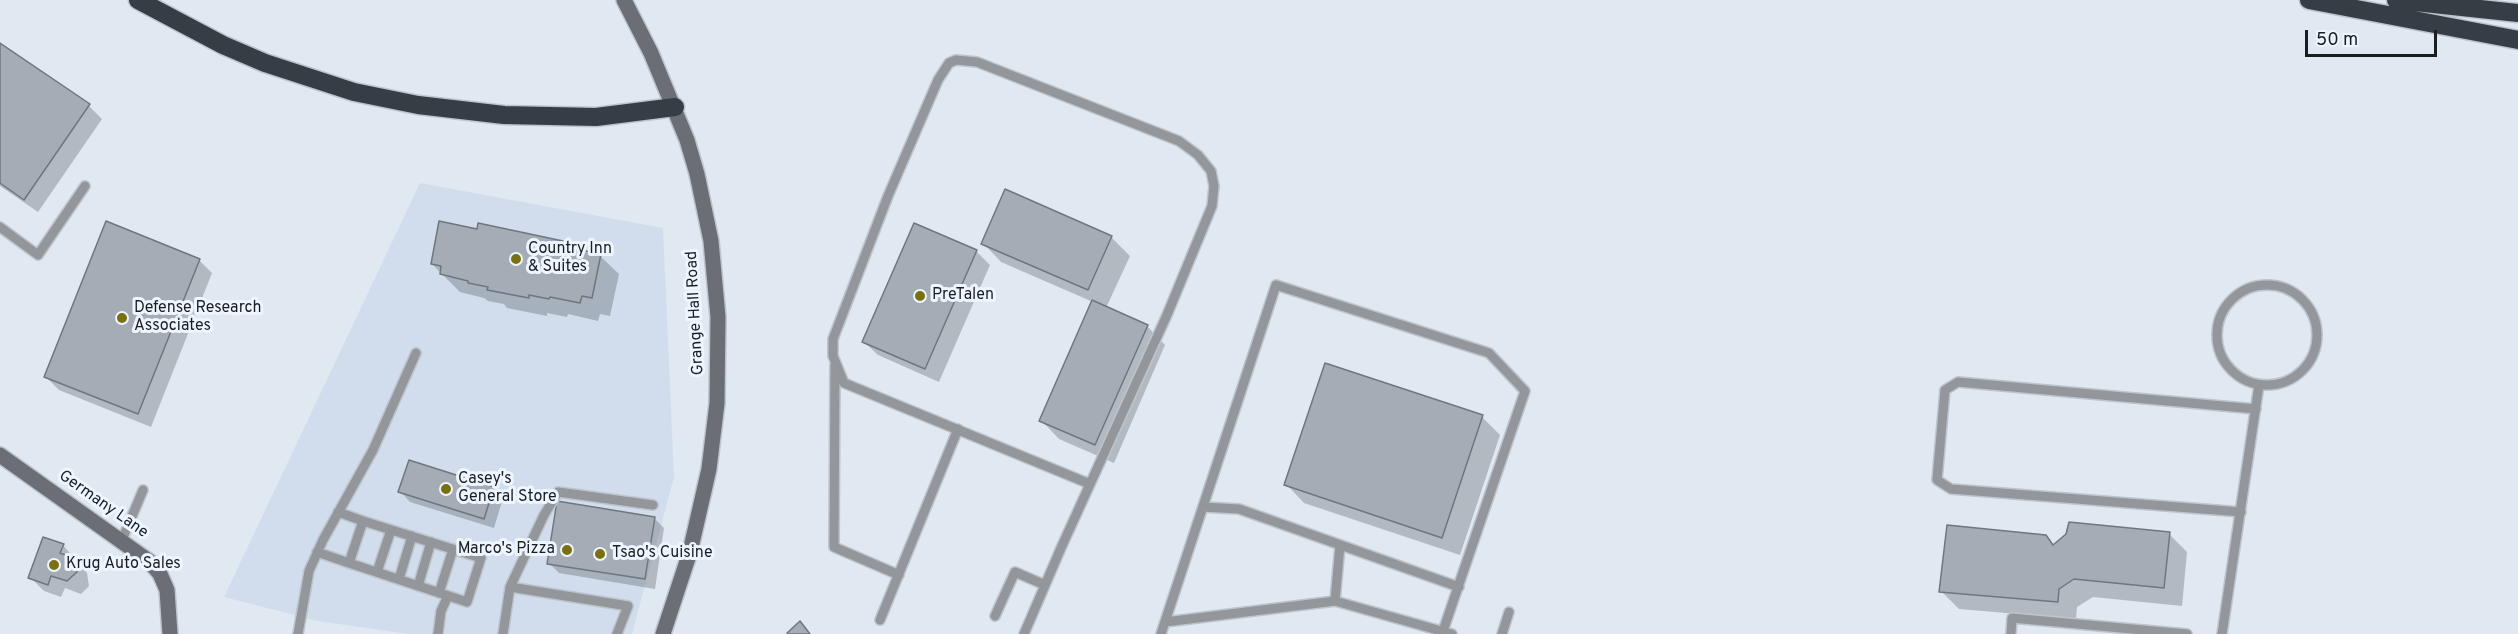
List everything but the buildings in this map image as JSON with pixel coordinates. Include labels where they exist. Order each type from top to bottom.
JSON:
[{"type":"highway","points":[[138,0],[223,45],[265,63],[331,86],[407,103],[455,111],[504,115],[596,117],[675,107]]},
{"type":"highway","points":[[2309,0],[2518,40]]},
{"type":"highway","points":[[2396,0],[2518,13]]},
{"type":"main road","name":"Grange Hall Road","points":[[624,0],[675,107],[697,174],[711,241],[718,316],[717,403],[705,490],[690,552],[663,634]]},
{"type":"main road","name":"Germany Lane","points":[[0,455],[149,561],[164,582],[169,602],[170,634]]},
{"type":"lane","points":[[899,575],[834,548],[835,360],[833,339],[888,196],[938,80],[949,63],[956,60],[977,62],[1179,141],[1198,155],[1211,171],[1214,186],[1212,206],[1167,315],[1024,634]]},
{"type":"lane","points":[[0,227],[38,255],[86,186]]},
{"type":"lane","points":[[1161,634],[1276,285],[1489,353],[1525,391],[1459,587],[1446,633],[1335,601],[1165,622]]},
{"type":"lane","points":[[2260,285],[2275,285],[2285,288],[2303,301],[2316,326],[2316,341],[2312,356],[2303,369],[2290,379],[2275,384],[2259,385],[2244,379],[2227,364],[2217,339],[2218,323],[2223,312],[2240,293],[2260,285]]},
{"type":"lane","points":[[298,634],[309,571],[338,512],[374,450],[416,353]]},
{"type":"lane","points":[[835,360],[843,383],[1090,484]]},
{"type":"lane","points":[[2241,512],[1951,489],[1937,480],[1945,390],[1958,382],[2256,409]]},
{"type":"lane","points":[[2222,634],[2259,385]]},
{"type":"lane","points":[[880,620],[958,429]]},
{"type":"lane","points":[[122,540],[143,490]]},
{"type":"lane","points":[[503,634],[510,587],[544,515],[558,492],[653,505]]},
{"type":"lane","points":[[1203,507],[1239,509],[1459,587]]},
{"type":"lane","points":[[317,552],[467,602],[481,558],[338,512]]},
{"type":"lane","points":[[349,563],[363,521]]},
{"type":"lane","points":[[377,572],[391,530]]},
{"type":"lane","points":[[399,579],[412,536]]},
{"type":"lane","points":[[418,586],[431,542]]},
{"type":"lane","points":[[1335,601],[1340,545]]},
{"type":"lane","points":[[438,634],[443,594],[453,549]]},
{"type":"lane","points":[[995,616],[1015,572],[1045,585]]},
{"type":"lane","points":[[510,587],[628,606],[617,634]]},
{"type":"lane","points":[[1502,634],[1509,612]]},
{"type":"lane","points":[[2011,634],[2012,618],[2187,634]]},
{"type":"shaded area","points":[[420,183],[663,228],[674,477],[632,634],[409,634],[318,621],[224,597]]},
{"type":"place","name":"Country Inn & Suites","points":[[516,259]]},
{"type":"place","name":"PreTalen","points":[[920,296]]},
{"type":"place","name":"Defense Research Associates","points":[[122,318]]},
{"type":"place","name":"Casey's General Store","points":[[446,489]]},
{"type":"place","name":"Marco's Pizza","points":[[567,550]]},
{"type":"place","name":"Tsao's Cuisine","points":[[600,554]]},
{"type":"place","name":"Krug Auto Sales","points":[[54,565]]}]
